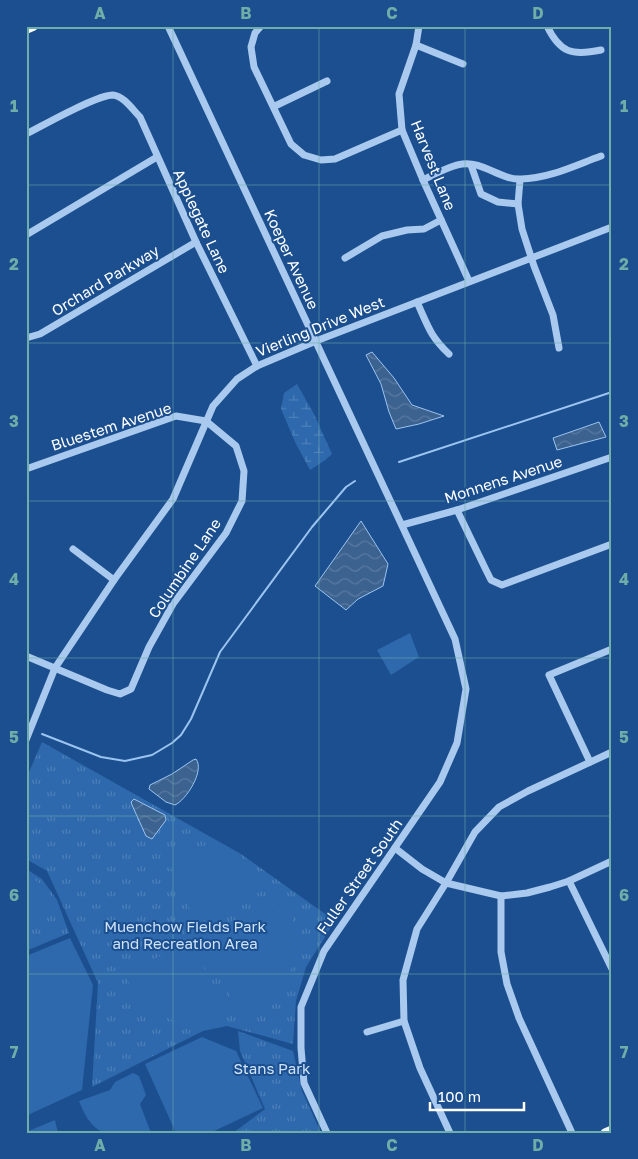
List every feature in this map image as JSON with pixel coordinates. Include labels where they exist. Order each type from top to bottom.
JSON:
[{"type":"highway","points":[[26,29],[33,26]]},
{"type":"main road","points":[[606,1133],[612,1130]]},
{"type":"street","name":"Koeper Avenue","points":[[168,26],[455,639]]},
{"type":"street","points":[[261,26],[255,33],[251,47],[254,67],[275,106],[291,144],[304,155],[321,160],[335,158],[402,130]]},
{"type":"street","name":"Harvest Lane","points":[[419,26],[416,45],[399,94],[402,130],[469,281]]},
{"type":"street","points":[[547,26],[553,39],[564,50],[584,53],[601,50]]},
{"type":"street","points":[[416,45],[463,64]]},
{"type":"street","points":[[275,106],[327,81]]},
{"type":"street","name":"Applegate Lane","points":[[26,134],[98,98],[115,95],[126,102],[140,117],[196,242],[257,366]]},
{"type":"street","points":[[423,180],[461,164],[478,165],[498,174],[520,180],[550,175],[601,156]]},
{"type":"street","points":[[26,235],[157,157]]},
{"type":"street","points":[[471,165],[481,194],[498,202],[518,204]]},
{"type":"street","points":[[520,180],[518,204],[522,229],[554,315],[559,348]]},
{"type":"street","points":[[345,258],[382,236],[407,230],[424,229],[441,220]]},
{"type":"street","name":"Vierling Drive West","points":[[26,740],[55,668],[114,580],[173,499],[213,406],[236,379],[257,366],[316,341],[612,227]]},
{"type":"street","name":"Orchard Parkway","points":[[26,338],[40,334],[196,242]]},
{"type":"street","points":[[418,302],[431,334],[436,342],[449,354]]},
{"type":"street","name":"Bluestem Avenue","points":[[26,469],[176,416],[206,421]]},
{"type":"street","name":"Columbine Lane","points":[[26,656],[107,690],[120,694],[131,689],[149,647],[173,604],[226,533],[242,501],[244,471],[236,446],[206,421]]},
{"type":"street","name":"Monnens Avenue","points":[[402,525],[457,510],[612,457]]},
{"type":"street","points":[[457,510],[492,580],[502,585],[612,544]]},
{"type":"street","points":[[73,550],[114,580]]},
{"type":"street","name":"Fuller Street South","points":[[327,1133],[304,1082],[301,1008],[324,952],[440,782],[457,743],[466,689],[455,639]]},
{"type":"street","points":[[590,762],[549,675],[612,649]]},
{"type":"street","points":[[450,1133],[420,1068],[404,1021],[403,980],[417,929],[475,832],[499,807],[528,791],[612,752]]},
{"type":"street","points":[[395,848],[446,883],[501,896],[528,893],[569,881],[612,862]]},
{"type":"street","points":[[569,881],[612,969]]},
{"type":"street","points":[[501,896],[501,952],[507,984],[519,1018],[572,1133]]},
{"type":"street","points":[[366,1032],[404,1021]]},
{"type":"green space","points":[[297,384],[314,414],[332,454],[310,470],[295,442],[281,409],[284,393]]},
{"type":"green space","points":[[410,633],[419,657],[391,675],[377,650]]},
{"type":"green space","name":"Muenchow Fields Park and Recreation Area","points":[[42,742],[241,854],[335,921],[306,967],[296,1001],[293,1044],[227,1026],[203,1031],[92,1087],[98,983],[47,871],[26,859],[26,779]]},
{"type":"green space","points":[[211,845],[234,856],[251,870],[264,890],[197,924],[163,851]]},
{"type":"green space","points":[[26,869],[42,879],[57,900],[69,933],[26,951]]},
{"type":"green space","points":[[26,874],[46,888],[55,902],[26,916]]},
{"type":"green space","points":[[285,900],[296,937],[295,954],[291,969],[283,984],[272,997],[259,1009],[242,1020],[200,937]]},
{"type":"green space","points":[[70,938],[93,985],[82,1090],[26,1116],[26,956]]},
{"type":"green space","points":[[191,941],[226,1013],[200,1023],[176,1022],[157,1013],[137,997],[124,974]]},
{"type":"green space","name":"Stans Park","points":[[238,1031],[293,1051],[302,1091],[321,1133],[233,1133],[265,1109],[240,1051]]},
{"type":"green space","points":[[202,1037],[236,1051],[263,1108],[210,1133],[176,1133],[145,1064]]},
{"type":"green space","points":[[133,1073],[139,1076],[146,1095],[140,1104],[151,1133],[113,1133],[99,1130],[88,1119],[79,1101],[110,1090],[115,1082]]},
{"type":"green space","points":[[55,1120],[58,1133],[26,1133],[26,1132]]},
{"type":"water","points":[[372,352],[394,378],[412,405],[444,416],[396,429],[381,384],[366,355]]},
{"type":"water","points":[[599,422],[606,437],[557,450],[553,438]]},
{"type":"water","points":[[361,521],[388,564],[383,586],[358,599],[346,610],[315,586]]},
{"type":"water","points":[[196,759],[198,771],[193,785],[175,805],[166,802],[149,789],[150,785]]},
{"type":"water","points":[[134,799],[165,815],[166,820],[152,839],[146,836],[132,805],[131,802]]},
{"type":"waterway","points":[[399,462],[612,392]]},
{"type":"waterway","points":[[42,734],[101,757],[125,761],[152,755],[172,743],[181,735],[191,719],[220,652],[312,527],[346,487],[355,481]]}]
